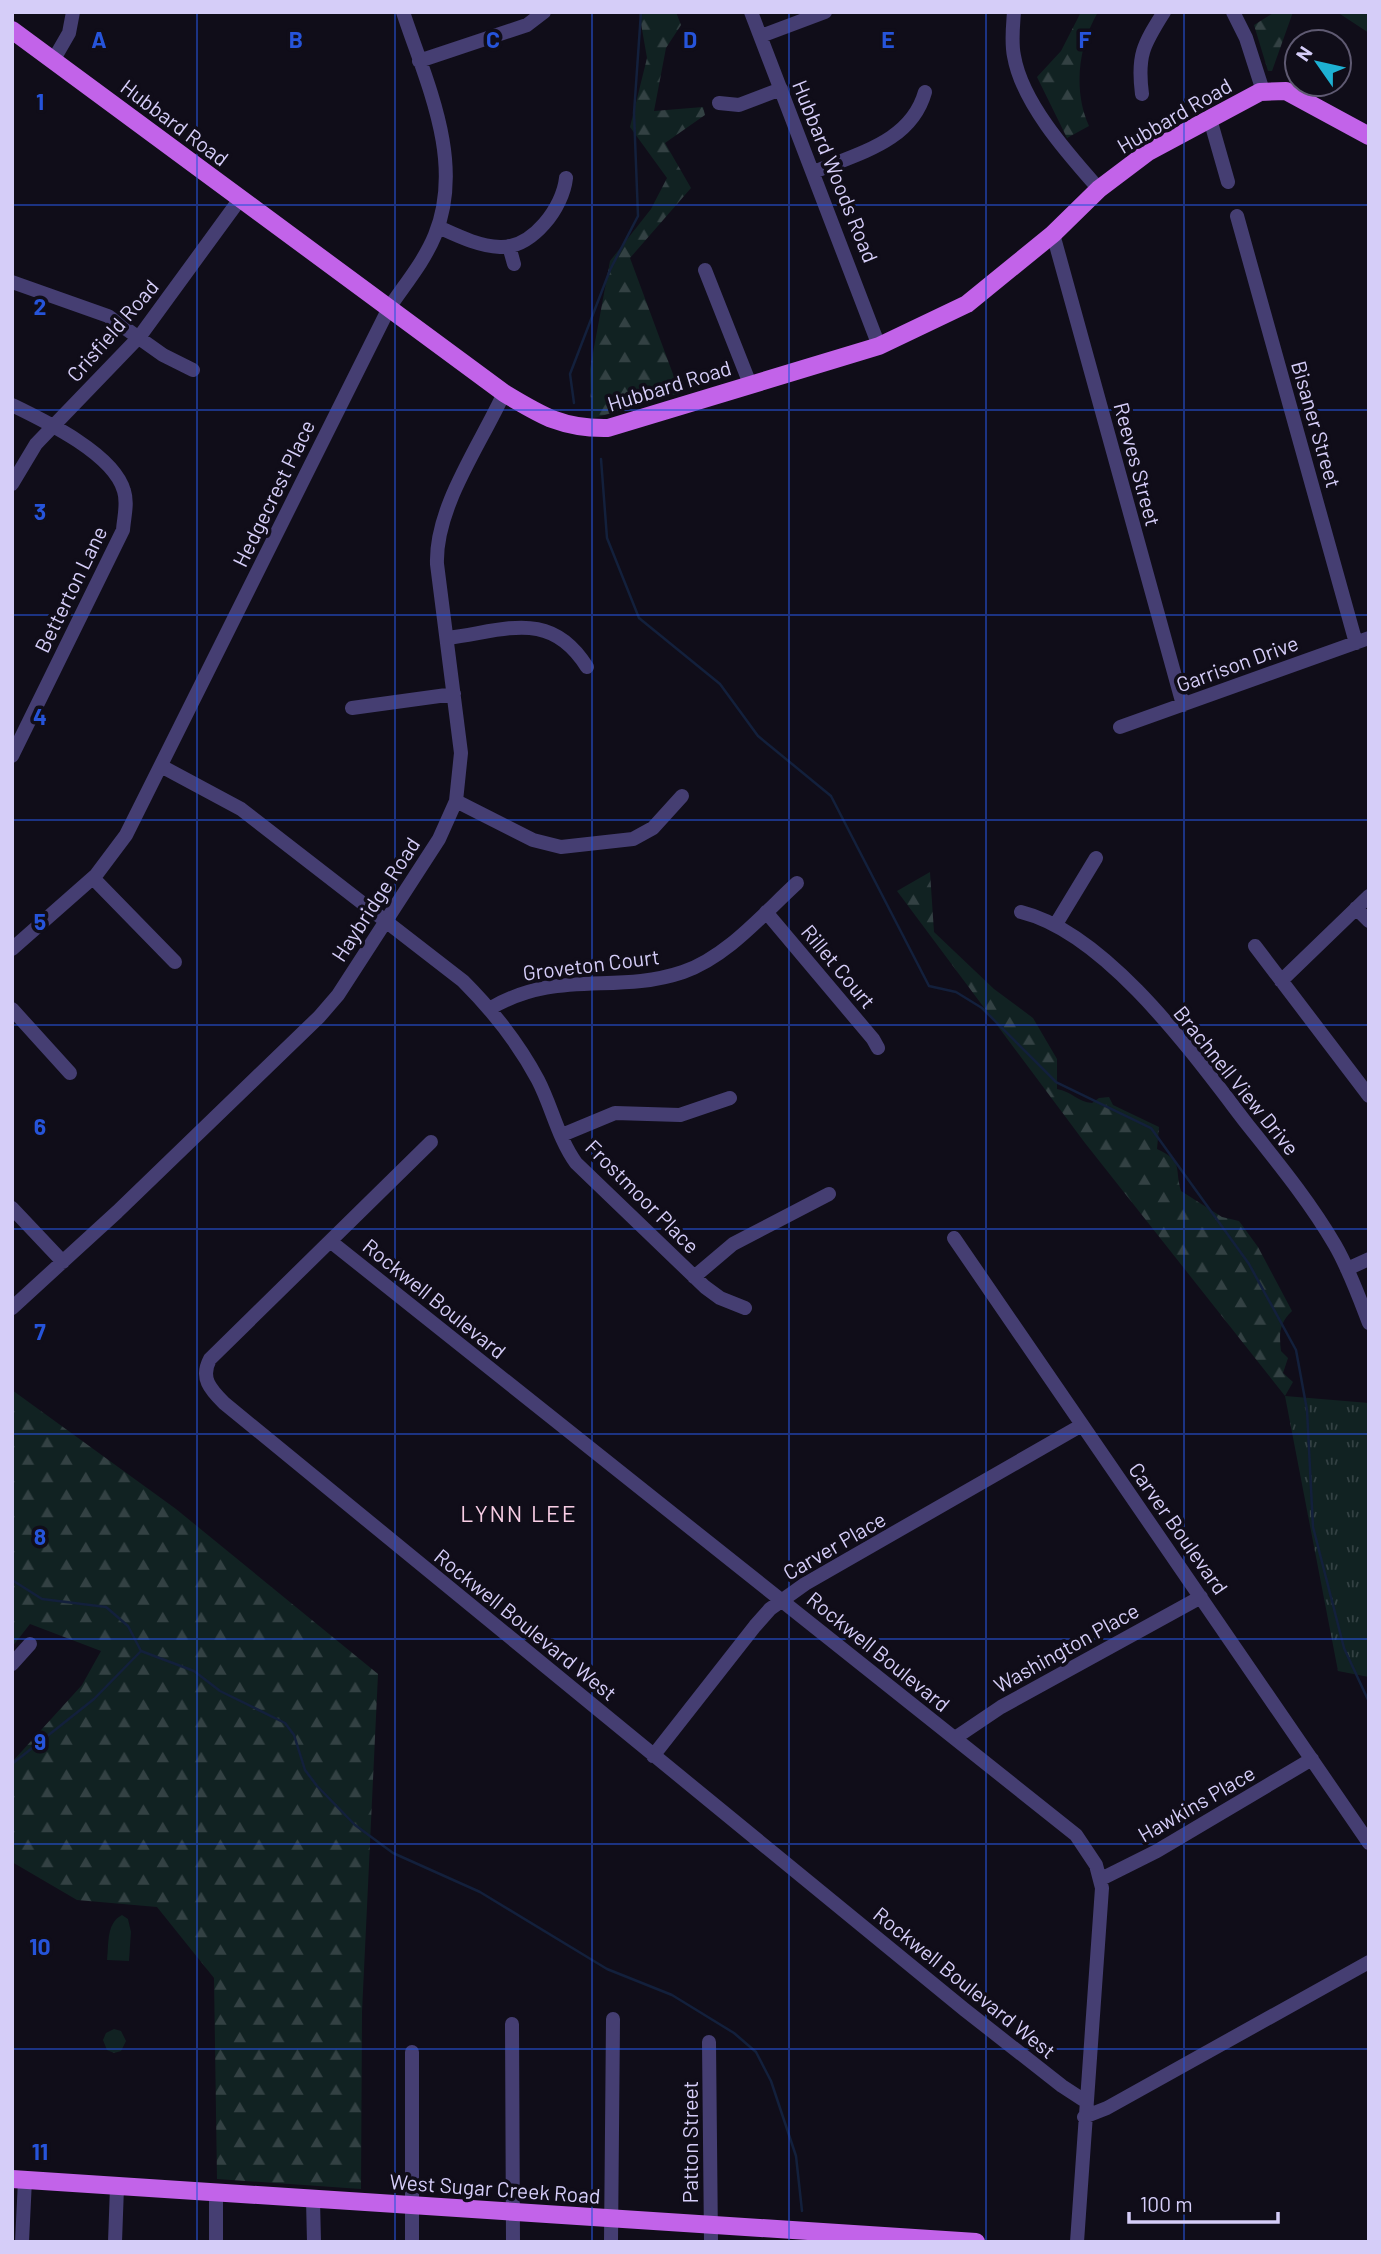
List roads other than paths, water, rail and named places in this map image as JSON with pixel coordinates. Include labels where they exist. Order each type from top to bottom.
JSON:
[{"type":"main road","name":"Hubbard Road","points":[[12,30],[504,393],[549,421],[599,428],[879,346],[967,304],[1052,234],[1099,189],[1148,152],[1263,91],[1286,91],[1369,136]]},
{"type":"main road","name":"West Sugar Creek Road","points":[[19,2180],[611,2218],[711,2233],[975,2242]]},
{"type":"street","points":[[54,59],[69,33],[73,12]]},
{"type":"street","name":"Hedgecrest Place","points":[[12,949],[93,878],[126,835],[389,308],[420,264],[438,227],[446,182],[444,147],[403,12]]},
{"type":"street","points":[[419,61],[527,25],[544,12]]},
{"type":"street","name":"Hubbard Woods Road","points":[[751,12],[879,346]]},
{"type":"street","points":[[761,36],[825,12]]},
{"type":"street","points":[[1014,12],[1013,53],[1023,83],[1063,149],[1099,189]]},
{"type":"street","points":[[1142,94],[1140,54],[1164,12]]},
{"type":"street","points":[[1233,12],[1246,38],[1263,91]]},
{"type":"street","points":[[719,103],[739,105],[781,89]]},
{"type":"street","points":[[814,172],[900,134],[920,110],[925,92]]},
{"type":"street","points":[[1210,119],[1228,182]]},
{"type":"street","points":[[438,227],[478,243],[509,246],[545,222],[560,201],[566,177]]},
{"type":"street","name":"Crisfield Road","points":[[12,484],[25,459],[54,425],[140,336],[240,199]]},
{"type":"street","name":"Bisaner Street","points":[[1237,216],[1362,640]]},
{"type":"street","name":"Reeves Street","points":[[1052,234],[1182,705]]},
{"type":"street","points":[[509,246],[514,264]]},
{"type":"street","points":[[705,270],[750,384]]},
{"type":"street","points":[[12,282],[96,310],[140,336],[170,359],[193,370]]},
{"type":"street","name":"Haybridge Road","points":[[12,1307],[63,1262],[319,1017],[338,995],[439,839],[456,801],[461,771],[437,564],[439,534],[450,503],[504,393]]},
{"type":"street","name":"Betterton Lane","points":[[12,405],[54,425],[111,467],[124,490],[123,530],[12,756]]},
{"type":"street","points":[[447,638],[540,629],[566,639],[587,667]]},
{"type":"street","name":"Garrison Drive","points":[[1120,727],[1362,640]]},
{"type":"street","points":[[352,708],[454,694]]},
{"type":"street","name":"Frostmoor Place","points":[[161,766],[241,809],[452,973],[489,1009],[537,1079],[576,1163],[694,1278],[720,1298],[745,1308]]},
{"type":"street","points":[[456,801],[533,840],[561,847],[633,839],[653,828],[682,796]]},
{"type":"street","points":[[1056,924],[1096,858]]},
{"type":"street","points":[[93,878],[175,962]]},
{"type":"street","name":"Groveton Court","points":[[489,1009],[516,994],[540,988],[657,979],[683,972],[717,954],[797,883]]},
{"type":"street","points":[[1281,981],[1369,896]]},
{"type":"street","points":[[1356,908],[1369,921]]},
{"type":"street","name":"Rillet Court","points":[[766,912],[878,1048]]},
{"type":"street","name":"Brachnell View Drive","points":[[1021,912],[1056,924],[1118,972],[1205,1070],[1308,1203],[1347,1269],[1369,1323]]},
{"type":"street","points":[[1255,946],[1369,1096]]},
{"type":"street","points":[[12,1009],[70,1073]]},
{"type":"street","points":[[562,1136],[615,1113],[680,1115],[730,1098]]},
{"type":"street","name":"Rockwell Boulevard West","points":[[431,1142],[210,1359],[205,1373],[209,1387],[234,1411],[653,1756],[965,2010],[1062,2086],[1086,2101]]},
{"type":"street","points":[[694,1278],[733,1244],[829,1194]]},
{"type":"street","points":[[12,1208],[63,1262]]},
{"type":"street","name":"Carver Boulevard","points":[[954,1238],[1369,1843]]},
{"type":"street","name":"Rockwell Boulevard","points":[[330,1241],[1076,1835],[1089,1851],[1101,1879],[1077,2242]]},
{"type":"street","points":[[1347,1269],[1369,1259]]},
{"type":"street","name":"Carver Place","points":[[653,1756],[755,1626],[783,1600],[805,1584],[1082,1425]]},
{"type":"street","name":"Washington Place","points":[[955,1738],[1001,1707],[1200,1597]]},
{"type":"street","points":[[12,1664],[30,1644]]},
{"type":"street","name":"Hawkins Place","points":[[1101,1879],[1157,1851],[1312,1759]]},
{"type":"street","points":[[1084,2117],[1107,2108],[1369,1962]]},
{"type":"street","points":[[611,2242],[613,2019]]},
{"type":"street","points":[[512,2024],[513,2242]]},
{"type":"street","name":"Patton Street","points":[[709,2042],[711,2233]]},
{"type":"street","points":[[412,2052],[412,2242]]},
{"type":"street","points":[[19,2180],[22,2242]]},
{"type":"street","points":[[115,2242],[117,2187]]},
{"type":"street","points":[[216,2194],[216,2242]]},
{"type":"street","points":[[313,2200],[314,2242]]},
{"type":"waterway","points":[[574,403],[570,374],[610,270],[638,216],[634,113],[641,12]]},
{"type":"waterway","points":[[601,459],[607,538],[639,618],[720,684],[758,736],[831,796],[929,986],[956,992],[982,1008],[1056,1082],[1151,1128],[1249,1264],[1296,1350],[1307,1410],[1313,1527],[1344,1648],[1369,1702]]},
{"type":"waterway","points":[[12,1580],[42,1599],[106,1607],[128,1626],[141,1651],[194,1671],[220,1691],[285,1723],[294,1735],[305,1770],[317,1786],[355,1825],[393,1853],[480,1892],[607,1969],[672,1995],[734,2033],[756,2052],[771,2081],[796,2156],[802,2211]]},
{"type":"waterway","points":[[12,1764],[94,1699],[141,1651]]},
{"type":"district","name":"LYNN LEE","points":[[519,1513]]}]
